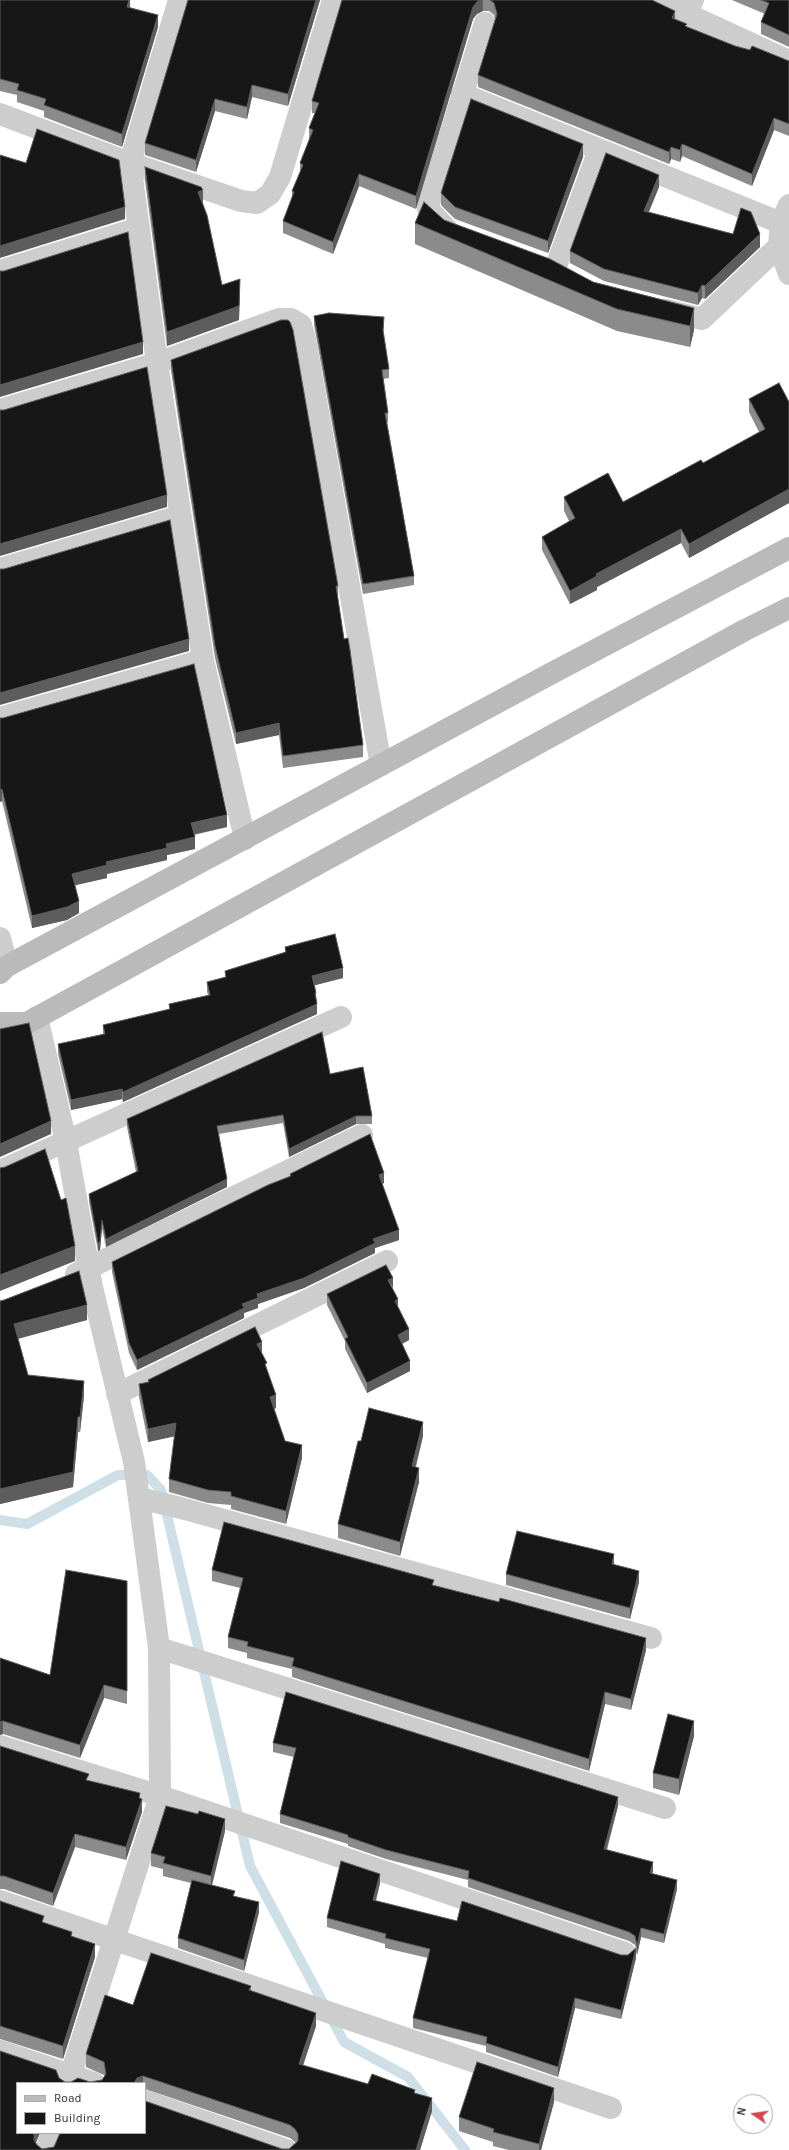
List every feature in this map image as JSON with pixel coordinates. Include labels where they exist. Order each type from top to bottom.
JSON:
[{"type":"main road","points":[[4,969],[545,676],[789,548]]},
{"type":"main road","points":[[0,1023],[27,1023],[738,633],[789,608]]},
{"type":"street","points":[[0,114],[130,163],[241,201],[257,203],[270,194],[280,177],[333,0]]},
{"type":"street","points":[[652,0],[690,7],[789,61]]},
{"type":"street","points":[[173,2],[130,163],[157,363],[203,660],[245,839]]},
{"type":"street","points":[[462,236],[448,230],[428,209],[485,23]]},
{"type":"street","points":[[462,94],[599,150],[785,214],[779,246],[789,274]]},
{"type":"street","points":[[555,269],[599,150]]},
{"type":"street","points":[[0,271],[139,228]]},
{"type":"street","points":[[643,304],[702,319],[779,246]]},
{"type":"street","points":[[533,262],[555,269],[574,280]]},
{"type":"street","points":[[0,410],[157,363],[278,319],[291,319],[301,325],[306,339],[381,765]]},
{"type":"street","points":[[0,569],[180,516]]},
{"type":"street","points":[[0,718],[203,660]]},
{"type":"street","points":[[0,938],[4,969]]},
{"type":"street","points":[[37,1017],[66,1142],[89,1269],[117,1394],[143,1496],[168,1651],[160,1796],[69,2079]]},
{"type":"street","points":[[0,1171],[341,1017]]},
{"type":"street","points":[[60,1280],[89,1269],[362,1135]]},
{"type":"street","points":[[117,1394],[387,1261]]},
{"type":"street","points":[[143,1496],[181,1508],[650,1638]]},
{"type":"street","points":[[168,1651],[665,1808]]},
{"type":"street","points":[[0,1746],[215,1814],[625,1953]]},
{"type":"street","points":[[0,1901],[364,2023],[611,2108]]},
{"type":"street","points":[[0,2051],[69,2079],[88,2082]]},
{"type":"street","points":[[146,2101],[286,2150]]},
{"type":"street","points":[[46,2150],[52,2134]]},
{"type":"building","points":[[0,0],[129,0],[127,7],[158,15],[122,134],[44,105],[46,99],[17,90],[19,84],[0,79]]},
{"type":"building","points":[[188,0],[316,0],[288,94],[252,85],[247,107],[215,99],[196,160],[145,143]]},
{"type":"building","points":[[342,0],[480,0],[473,7],[416,196],[359,174],[333,242],[283,221],[294,192],[292,191],[303,165],[300,163],[313,130],[309,128],[319,103],[312,101]]},
{"type":"building","points":[[490,0],[652,0],[675,11],[672,18],[687,24],[685,26],[735,46],[750,50],[752,46],[789,61],[789,124],[774,118],[752,174],[682,144],[680,150],[671,147],[669,152],[478,75],[497,14],[494,3]]},
{"type":"building","points":[[761,0],[789,0],[789,35],[761,22],[769,3]]},
{"type":"building","points":[[471,99],[583,144],[548,241],[455,207],[441,193]]},
{"type":"building","points":[[37,129],[119,160],[125,207],[0,246],[0,155],[26,163]]},
{"type":"building","points":[[606,153],[659,175],[644,211],[733,234],[741,208],[751,212],[760,234],[705,286],[702,285],[698,293],[604,269],[570,251]]},
{"type":"building","points":[[145,167],[201,187],[203,190],[198,192],[207,215],[222,285],[240,279],[239,306],[167,332]]},
{"type":"building","points":[[424,202],[444,220],[550,259],[593,282],[694,308],[690,326],[617,309],[415,223]]},
{"type":"building","points":[[128,232],[143,342],[0,385],[0,271]]},
{"type":"building","points":[[329,313],[384,317],[383,330],[389,369],[382,370],[388,413],[385,413],[414,576],[363,584],[314,316]]},
{"type":"building","points":[[281,320],[288,320],[293,330],[338,586],[336,586],[344,639],[348,638],[363,745],[283,756],[279,723],[236,733],[215,646],[171,360]]},
{"type":"building","points":[[147,367],[167,495],[0,544],[0,410]]},
{"type":"building","points":[[779,383],[789,402],[789,489],[689,544],[681,529],[596,574],[597,576],[570,591],[542,537],[575,518],[564,497],[608,473],[623,502],[701,460],[703,463],[765,429],[749,399]]},
{"type":"building","points":[[170,520],[189,639],[0,693],[0,569]]},
{"type":"building","points":[[194,664],[227,815],[191,823],[195,837],[166,844],[167,848],[106,862],[107,865],[72,874],[79,901],[67,907],[32,916],[2,789],[0,790],[0,718]]},
{"type":"building","points":[[335,934],[343,968],[312,976],[317,1004],[123,1092],[122,1089],[71,1100],[58,1044],[105,1034],[103,1025],[170,1009],[169,1004],[210,995],[207,982],[226,977],[225,971],[286,952],[285,947]]},
{"type":"building","points":[[29,1023],[51,1121],[0,1144],[0,1029]]},
{"type":"building","points":[[322,1032],[330,1074],[363,1067],[372,1116],[356,1116],[289,1149],[283,1115],[217,1126],[227,1179],[106,1239],[102,1220],[100,1242],[98,1243],[89,1194],[138,1171],[127,1119]]},
{"type":"building","points":[[370,1134],[384,1173],[379,1175],[399,1230],[373,1239],[375,1243],[304,1278],[257,1294],[258,1298],[242,1304],[244,1308],[137,1360],[129,1343],[112,1262],[268,1185],[291,1176],[290,1174]]},
{"type":"building","points":[[45,1149],[61,1200],[66,1198],[75,1246],[0,1275],[0,1168]]},
{"type":"building","points":[[386,1265],[393,1278],[388,1280],[398,1299],[395,1301],[409,1329],[398,1335],[410,1361],[367,1383],[345,1339],[348,1337],[327,1294]]},
{"type":"building","points":[[79,1271],[87,1305],[14,1324],[28,1375],[84,1381],[80,1417],[78,1417],[73,1472],[0,1489],[0,1301]]},
{"type":"building","points":[[255,1327],[262,1342],[257,1344],[267,1363],[265,1364],[276,1395],[270,1397],[285,1441],[302,1445],[286,1511],[231,1496],[231,1492],[208,1490],[169,1479],[176,1423],[148,1429],[139,1384],[149,1382],[148,1380]]},
{"type":"building","points":[[369,1408],[423,1422],[412,1466],[419,1468],[400,1542],[338,1524],[358,1441],[361,1441]]},
{"type":"building","points":[[224,1522],[434,1580],[432,1585],[499,1602],[500,1598],[646,1638],[631,1699],[605,1692],[589,1759],[292,1666],[294,1658],[247,1646],[248,1642],[228,1637],[243,1578],[212,1570]]},
{"type":"building","points":[[517,1531],[614,1554],[612,1564],[639,1571],[630,1608],[506,1574]]},
{"type":"building","points":[[66,1570],[127,1581],[127,1691],[104,1685],[80,1745],[3,1721],[0,1722],[0,1658],[50,1675]]},
{"type":"building","points":[[286,1692],[618,1797],[604,1849],[653,1862],[650,1873],[677,1880],[664,1934],[641,1928],[637,1946],[635,1936],[629,1932],[468,1878],[469,1871],[386,1850],[348,1837],[348,1835],[280,1814],[296,1748],[273,1743]]},
{"type":"building","points":[[668,1714],[694,1721],[679,1779],[653,1773]]},
{"type":"building","points":[[0,1746],[89,1774],[86,1780],[140,1793],[139,1798],[142,1799],[126,1847],[75,1834],[53,1893],[4,1876],[0,1876]]},
{"type":"building","points":[[166,1806],[198,1814],[199,1811],[225,1819],[211,1876],[163,1863],[165,1857],[151,1853]]},
{"type":"building","points":[[341,1861],[380,1874],[373,1900],[457,1921],[462,1901],[621,1955],[628,1955],[636,1948],[621,2010],[575,1998],[558,2067],[486,2043],[487,2037],[413,2018],[430,1949],[385,1938],[386,1934],[327,1918]]},
{"type":"building","points":[[192,1880],[235,1891],[233,1896],[259,1902],[244,1960],[178,1938]]},
{"type":"building","points":[[0,1901],[44,1916],[42,1922],[72,1932],[71,1936],[95,1944],[63,2046],[0,2026]]},
{"type":"building","points":[[151,1953],[251,1986],[249,1990],[316,2013],[299,2064],[368,2084],[372,2074],[415,2090],[414,2093],[432,2098],[416,2150],[0,2150],[0,2051],[56,2070],[59,2078],[65,2082],[16,2082],[16,2134],[34,2134],[34,2140],[42,2149],[54,2147],[60,2134],[146,2134],[146,2101],[282,2149],[289,2149],[298,2141],[298,2134],[290,2125],[143,2076],[137,2078],[135,2082],[90,2082],[102,2080],[106,2074],[104,2062],[86,2054],[105,1995],[133,2005]]},
{"type":"building","points":[[477,2062],[554,2088],[539,2144],[493,2132],[494,2129],[459,2117]]},
{"type":"building","points":[[78,2078],[90,2082],[71,2082]]},
{"type":"waterway","points":[[0,1520],[27,1524],[118,1475],[147,1475],[161,1490],[250,1866],[344,2042],[408,2077],[465,2150]]}]
